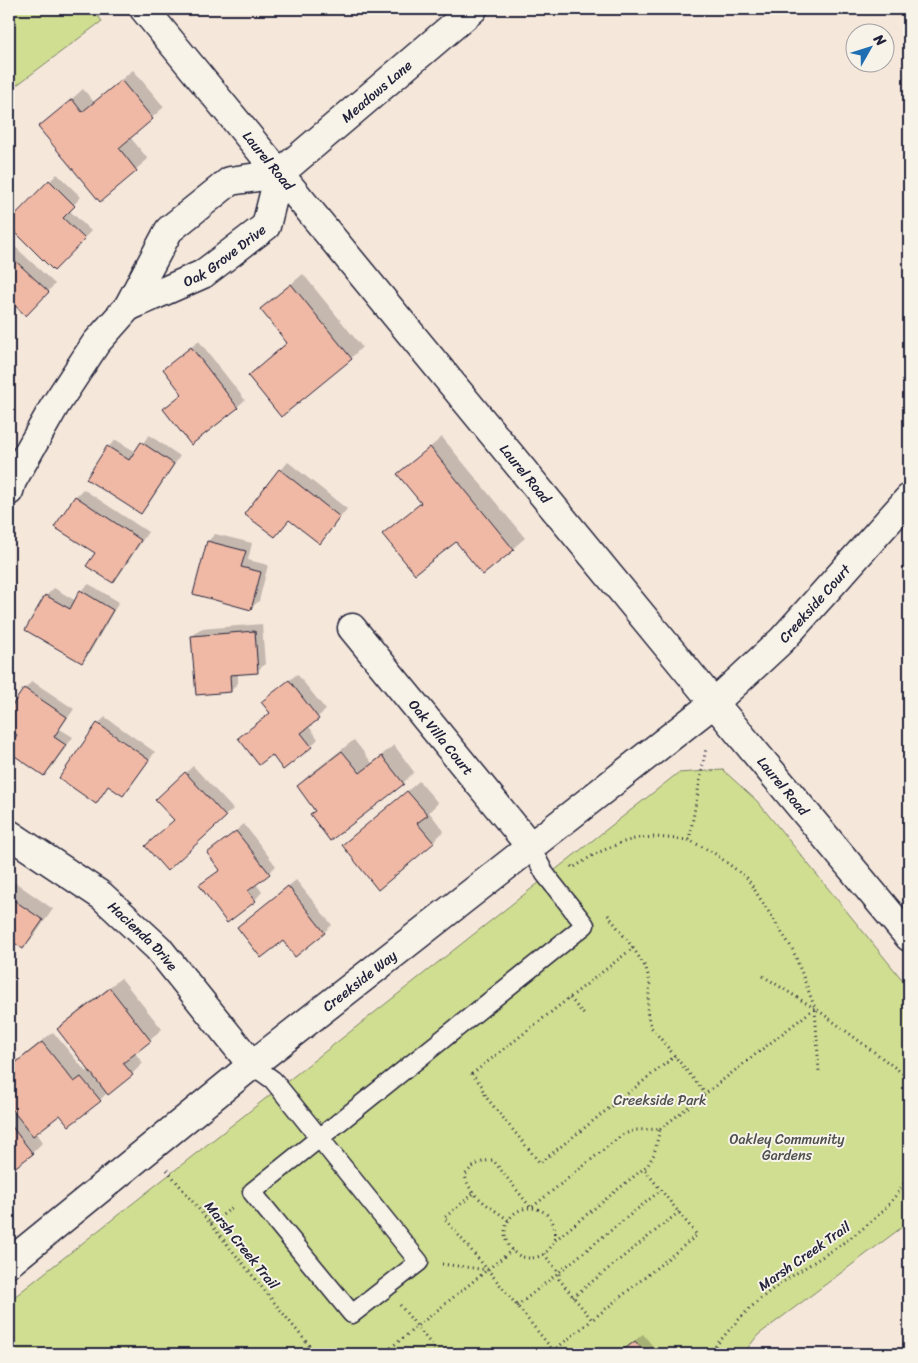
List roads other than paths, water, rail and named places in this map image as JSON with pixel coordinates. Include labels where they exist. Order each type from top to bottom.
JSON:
[{"type":"street","name":"Laurel Road","points":[[144,9],[714,703],[909,937]]},
{"type":"street","name":"Meadows Lane","points":[[279,174],[473,9]]},
{"type":"street","name":"Oak Grove Drive","points":[[9,491],[12,481],[54,407],[96,343],[128,307],[168,230],[230,180],[279,174],[266,226],[203,274],[128,307]]},
{"type":"street","name":"Creekside Court","points":[[714,703],[782,640],[909,498]]},
{"type":"street","name":"Oak Villa Court","points":[[352,628],[538,840]]},
{"type":"street","name":"Creekside Way","points":[[9,1263],[252,1065],[714,703]]},
{"type":"street","name":"Hacienda Drive","points":[[9,834],[102,896],[158,948],[252,1065]]},
{"type":"lane","points":[[252,1065],[273,1080],[320,1138],[418,1262],[352,1314],[252,1192],[320,1138],[585,925],[544,874],[538,840]]},
{"type":"park label","name":"Creekside Park","points":[[660,1100]]},
{"type":"park label","name":"Oakley Community Gardens","points":[[787,1148]]}]
